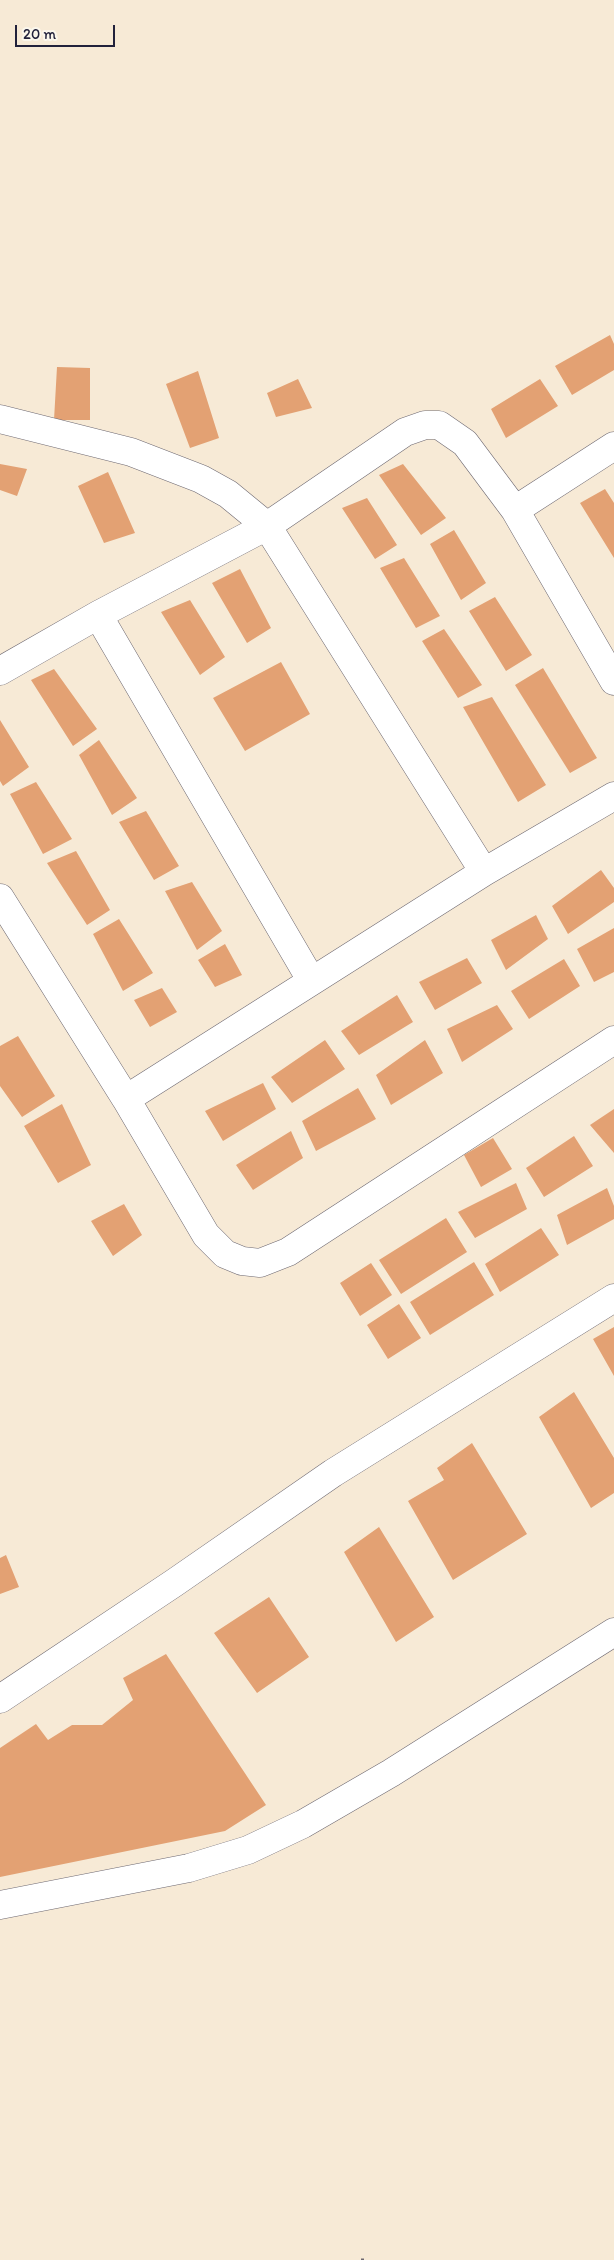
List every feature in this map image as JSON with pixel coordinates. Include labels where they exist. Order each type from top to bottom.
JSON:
[{"type":"street","points":[[0,419],[131,452],[202,479],[228,494],[267,526],[484,872]]},
{"type":"street","points":[[0,671],[98,615],[267,526],[406,432],[425,424],[439,425],[466,443],[515,510],[614,681]]},
{"type":"street","points":[[515,510],[614,446]]},
{"type":"street","points":[[98,615],[311,980]]},
{"type":"street","points":[[126,1098],[484,872],[614,796]]},
{"type":"street","points":[[0,898],[126,1098],[206,1236],[225,1254],[242,1261],[260,1263],[288,1252],[614,1040]]},
{"type":"street","points":[[0,1699],[174,1583],[332,1473],[614,1298]]},
{"type":"street","points":[[0,1905],[189,1868],[248,1850],[303,1824],[391,1773],[614,1632]]},
{"type":"building","points":[[610,335],[614,344],[614,370],[572,395],[555,366]]},
{"type":"building","points":[[57,367],[90,368],[90,420],[54,420]]},
{"type":"building","points":[[198,371],[219,438],[190,448],[166,384]]},
{"type":"building","points":[[298,379],[312,408],[276,417],[267,393]]},
{"type":"building","points":[[540,379],[558,406],[506,438],[491,409]]},
{"type":"building","points":[[0,464],[27,469],[17,496],[0,490]]},
{"type":"building","points":[[403,464],[446,518],[421,535],[379,475]]},
{"type":"building","points":[[108,472],[135,533],[104,543],[78,486]]},
{"type":"building","points":[[605,489],[614,503],[614,558],[580,503]]},
{"type":"building","points":[[367,498],[397,545],[375,559],[342,508]]},
{"type":"building","points":[[454,530],[486,583],[461,600],[430,544]]},
{"type":"building","points":[[404,558],[440,616],[416,628],[380,568]]},
{"type":"building","points":[[240,569],[271,628],[247,643],[212,583]]},
{"type":"building","points":[[495,597],[532,655],[506,671],[469,611]]},
{"type":"building","points":[[190,600],[225,657],[200,675],[161,612]]},
{"type":"building","points":[[444,629],[482,685],[458,698],[422,641]]},
{"type":"building","points":[[281,662],[310,714],[245,751],[213,698]]},
{"type":"building","points":[[543,668],[597,758],[570,773],[515,685]]},
{"type":"building","points":[[54,669],[97,729],[73,746],[31,680]]},
{"type":"building","points":[[492,697],[546,785],[518,802],[463,707]]},
{"type":"building","points":[[0,720],[29,767],[3,786],[0,781]]},
{"type":"building","points":[[99,740],[137,798],[112,815],[79,755]]},
{"type":"building","points":[[36,782],[72,839],[43,854],[10,794]]},
{"type":"building","points":[[146,811],[179,866],[154,880],[119,822]]},
{"type":"building","points":[[76,851],[110,910],[87,925],[47,863]]},
{"type":"building","points":[[601,870],[614,888],[614,902],[568,934],[552,906]]},
{"type":"building","points":[[192,882],[222,931],[197,950],[165,891]]},
{"type":"building","points":[[536,915],[548,939],[506,970],[491,940]]},
{"type":"building","points":[[119,919],[153,973],[123,991],[93,934]]},
{"type":"building","points":[[614,928],[614,972],[594,982],[577,949]]},
{"type":"building","points":[[225,944],[242,975],[215,987],[198,960]]},
{"type":"building","points":[[467,958],[482,983],[435,1010],[419,982]]},
{"type":"building","points":[[564,959],[580,986],[529,1019],[511,991]]},
{"type":"building","points":[[162,988],[177,1012],[150,1027],[134,1000]]},
{"type":"building","points":[[397,995],[413,1022],[359,1055],[341,1031]]},
{"type":"building","points":[[497,1005],[513,1029],[462,1062],[447,1029]]},
{"type":"building","points":[[18,1036],[55,1096],[22,1117],[0,1086],[0,1046]]},
{"type":"building","points":[[325,1040],[345,1069],[292,1103],[271,1077]]},
{"type":"building","points":[[425,1040],[443,1073],[391,1105],[376,1075]]},
{"type":"building","points":[[263,1083],[276,1109],[223,1141],[205,1111]]},
{"type":"building","points":[[358,1088],[376,1119],[316,1151],[302,1121]]},
{"type":"building","points":[[62,1104],[91,1165],[58,1183],[24,1126]]},
{"type":"building","points":[[614,1109],[614,1153],[590,1125]]},
{"type":"building","points":[[291,1131],[303,1158],[253,1190],[236,1165]]},
{"type":"building","points":[[574,1136],[593,1166],[544,1197],[526,1168]]},
{"type":"building","points":[[493,1138],[512,1169],[481,1187],[464,1155]]},
{"type":"building","points":[[516,1183],[527,1209],[475,1238],[458,1212]]},
{"type":"building","points":[[607,1188],[614,1206],[614,1219],[567,1245],[557,1215]]},
{"type":"building","points":[[124,1204],[142,1235],[113,1256],[91,1221]]},
{"type":"building","points":[[446,1218],[467,1252],[401,1294],[379,1260]]},
{"type":"building","points":[[541,1228],[559,1255],[500,1292],[485,1264]]},
{"type":"building","points":[[474,1262],[494,1295],[430,1335],[410,1302]]},
{"type":"building","points":[[371,1263],[392,1295],[360,1316],[340,1283]]},
{"type":"building","points":[[399,1304],[421,1338],[388,1359],[367,1325]]},
{"type":"building","points":[[614,1327],[614,1376],[593,1339]]},
{"type":"building","points":[[574,1392],[614,1458],[614,1493],[591,1508],[539,1417]]},
{"type":"building","points":[[472,1443],[527,1534],[453,1580],[408,1501],[444,1480],[437,1468]]},
{"type":"building","points":[[379,1527],[434,1617],[396,1642],[344,1552]]},
{"type":"building","points":[[6,1555],[19,1587],[0,1594],[0,1558]]},
{"type":"building","points":[[269,1597],[309,1657],[257,1693],[214,1633]]},
{"type":"building","points":[[166,1654],[266,1805],[225,1831],[0,1877],[0,1748],[36,1724],[48,1740],[72,1725],[102,1725],[133,1700],[123,1678]]}]
